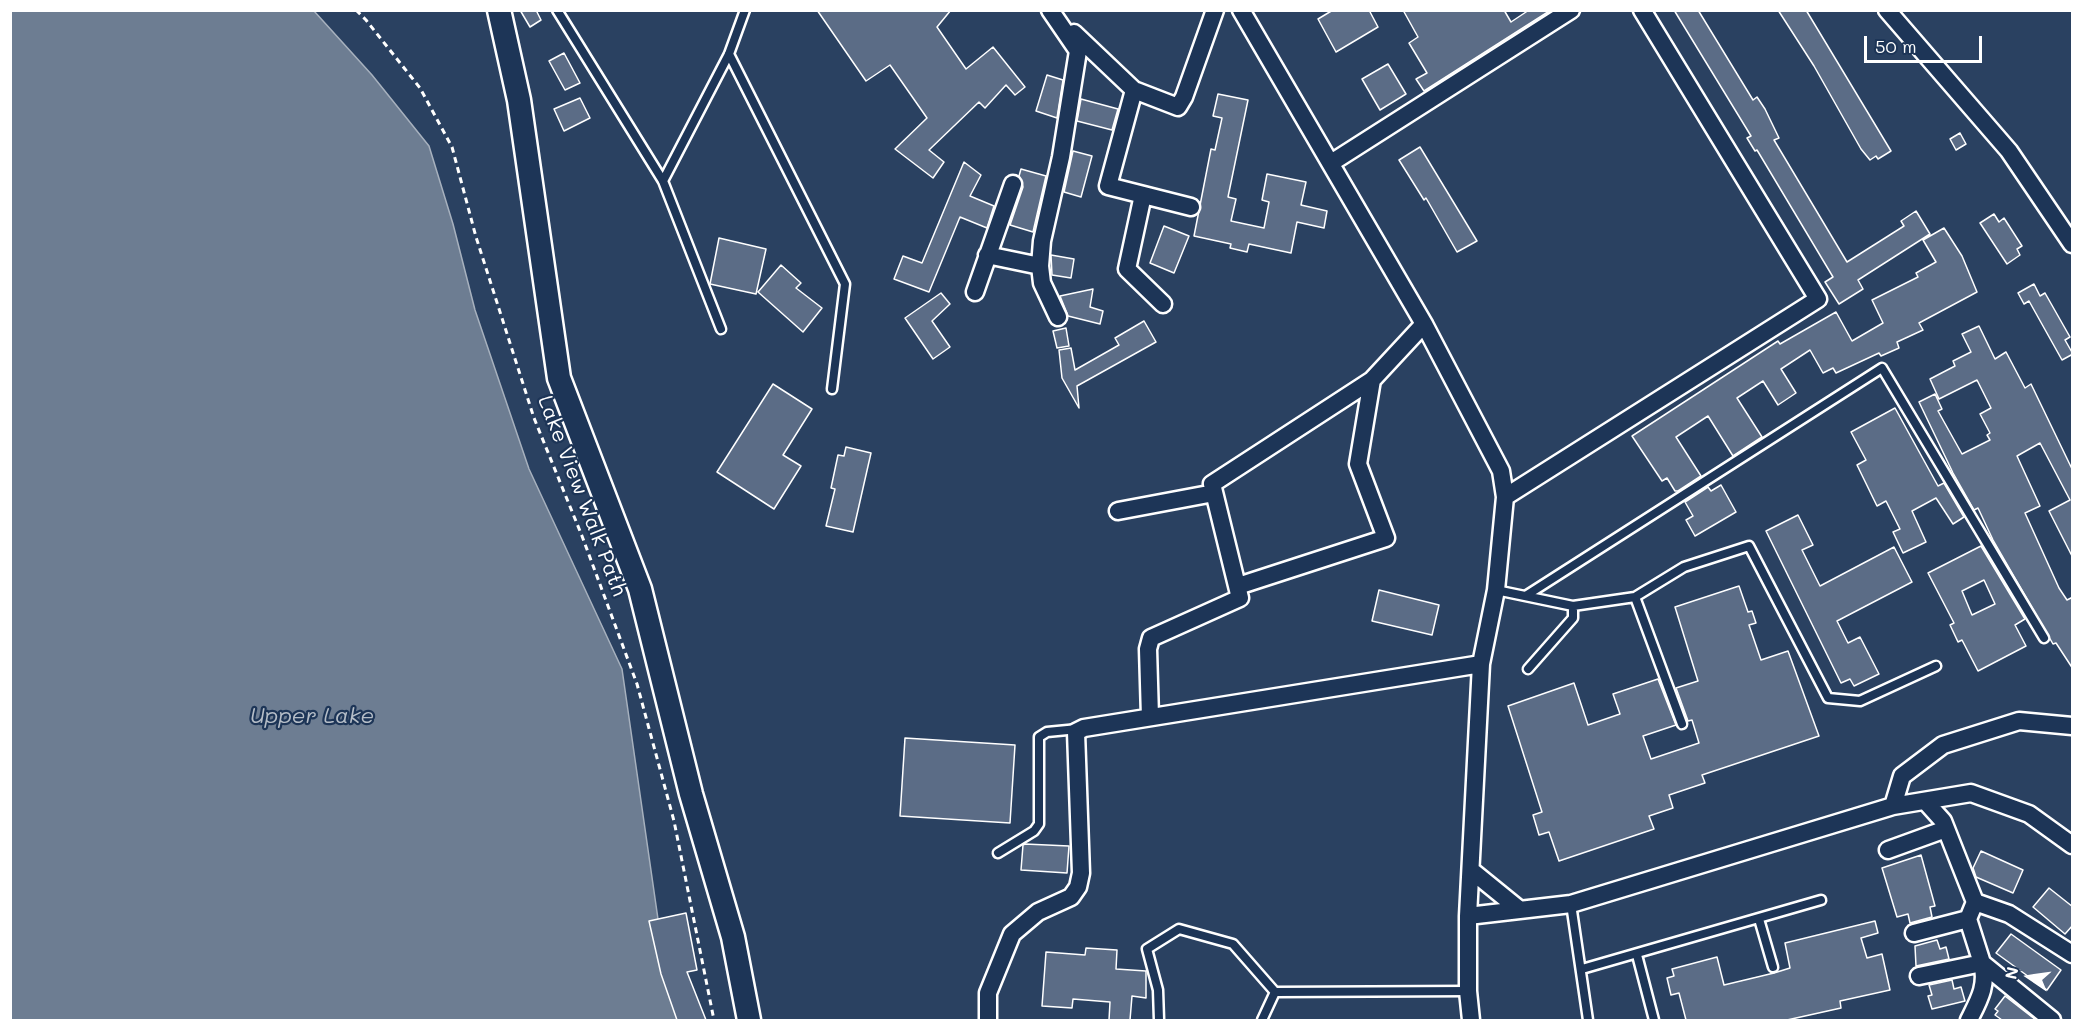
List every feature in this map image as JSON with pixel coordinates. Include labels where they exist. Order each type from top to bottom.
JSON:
[{"type":"street","points":[[499,10],[519,100],[559,378],[640,589],[691,794],[733,937],[749,1020]]},
{"type":"street","points":[[1051,11],[1134,90],[1178,107],[1184,97],[1215,10]]},
{"type":"street","points":[[1241,10],[1424,324],[1501,471],[1505,498],[1496,590],[1481,664],[1468,916],[1468,992],[1471,1020]]},
{"type":"street","points":[[1331,163],[1570,10]]},
{"type":"street","points":[[1505,498],[1818,299],[1642,10]]},
{"type":"street","points":[[1887,10],[2009,151],[2071,237]]},
{"type":"street","points":[[1051,11],[1078,51],[1061,157],[1042,241],[1040,266],[1042,283],[1058,317]]},
{"type":"street","points":[[1134,90],[1108,186],[1191,207]]},
{"type":"street","points":[[975,292],[1013,184]]},
{"type":"street","points":[[1143,195],[1127,269],[1163,303]]},
{"type":"street","points":[[987,255],[1040,266]]},
{"type":"street","points":[[1150,717],[1148,649],[1151,638],[1240,598],[1212,484],[1372,380],[1424,324]]},
{"type":"street","points":[[1238,586],[1386,538],[1358,464],[1372,380]]},
{"type":"street","points":[[1118,511],[1214,493]]},
{"type":"street","points":[[988,1020],[988,993],[1012,934],[1038,912],[1071,897],[1078,887],[1081,873],[1076,732],[1081,729],[1150,717],[1481,664]]},
{"type":"street","points":[[1893,806],[1902,776],[1943,745],[2019,721],[2073,726]]},
{"type":"street","points":[[1468,916],[1570,904],[1893,806],[1971,793],[2029,814],[2073,846]]},
{"type":"street","points":[[1925,801],[1943,821],[1975,902],[1968,919],[1985,976],[1984,989],[1969,1020]]},
{"type":"street","points":[[1888,850],[1946,829]]},
{"type":"street","points":[[1472,871],[1521,910]]},
{"type":"street","points":[[1975,902],[2009,914],[2073,954]]},
{"type":"street","points":[[1914,933],[1968,919]]},
{"type":"street","points":[[1919,976],[1982,963]]},
{"type":"street","points":[[1982,963],[2052,1020]]},
{"type":"lane","points":[[557,10],[663,181],[721,329]]},
{"type":"lane","points":[[663,181],[729,54],[746,10]]},
{"type":"lane","points":[[729,54],[845,284],[832,389]]},
{"type":"lane","points":[[1527,595],[1882,368],[2044,638]]},
{"type":"lane","points":[[1496,590],[1573,606],[1635,597],[1684,567],[1749,546],[1828,698],[1860,701],[1936,666]]},
{"type":"lane","points":[[1635,597],[1682,724]]},
{"type":"lane","points":[[1528,669],[1573,618],[1573,606]]},
{"type":"lane","points":[[998,853],[1034,831],[1039,824],[1039,737],[1047,732],[1081,729]]},
{"type":"lane","points":[[1582,969],[1637,955],[1821,900]]},
{"type":"lane","points":[[1570,904],[1582,969],[1588,1020]]},
{"type":"lane","points":[[1759,919],[1773,967]]},
{"type":"lane","points":[[1159,1020],[1158,990],[1147,949],[1179,929],[1233,944],[1275,992],[1468,992]]},
{"type":"lane","points":[[1637,955],[1654,1020]]},
{"type":"lane","points":[[1262,1020],[1275,992]]},
{"type":"path","name":"Lake View Walk Path","points":[[356,10],[420,88],[452,147],[476,237],[534,418],[582,536],[637,684],[674,821],[714,1020]]},
{"type":"water","name":"Upper Lake","points":[[10,11],[314,11],[372,75],[429,146],[453,224],[475,310],[529,469],[622,669],[659,926],[672,995],[687,1020],[11,1020]]},
{"type":"building","points":[[520,10],[536,10],[541,20],[530,27]]},
{"type":"building","points":[[817,10],[951,10],[937,27],[966,69],[993,47],[1025,87],[1015,95],[1006,85],[985,108],[979,102],[929,150],[944,162],[933,178],[895,149],[927,118],[890,65],[866,81]]},
{"type":"building","points":[[1333,10],[1369,10],[1378,27],[1336,52],[1318,19]]},
{"type":"building","points":[[1403,10],[1504,10],[1511,22],[1529,10],[1551,10],[1424,91],[1416,79],[1427,73],[1409,43],[1418,37]]},
{"type":"building","points":[[1674,10],[1698,10],[1753,100],[1757,97],[1765,109],[1779,138],[1774,140],[1847,262],[1904,226],[1901,221],[1916,211],[1930,234],[1858,280],[1863,289],[1839,304],[1825,282],[1833,277],[1757,150],[1755,151],[1747,138],[1751,136]]},
{"type":"building","points":[[1778,10],[1806,10],[1891,151],[1878,159],[1876,156],[1870,160],[1861,149],[1814,66]]},
{"type":"building","points":[[564,53],[580,83],[565,90],[549,61]]},
{"type":"building","points":[[1388,64],[1406,94],[1380,110],[1362,79]]},
{"type":"building","points":[[1047,75],[1063,80],[1057,118],[1036,111]]},
{"type":"building","points":[[1218,94],[1248,100],[1228,197],[1236,199],[1231,221],[1264,228],[1269,202],[1262,200],[1267,174],[1306,182],[1301,205],[1327,211],[1324,228],[1297,222],[1291,253],[1249,244],[1247,252],[1230,248],[1231,244],[1194,236],[1211,149],[1215,150],[1222,118],[1213,116]]},
{"type":"building","points":[[580,98],[590,118],[564,131],[554,109]]},
{"type":"building","points":[[1081,99],[1118,109],[1112,130],[1077,121]]},
{"type":"building","points":[[1960,133],[1966,144],[1956,150],[1950,139]]},
{"type":"building","points":[[1420,147],[1477,241],[1457,252],[1426,198],[1424,200],[1399,160]]},
{"type":"building","points":[[1073,151],[1092,156],[1081,197],[1064,192]]},
{"type":"building","points":[[964,162],[981,175],[970,196],[994,206],[987,228],[960,217],[929,292],[894,279],[903,256],[922,263]]},
{"type":"building","points":[[1021,169],[1046,176],[1033,232],[1010,225],[1023,187],[1019,176]]},
{"type":"building","points":[[1994,214],[1999,222],[2004,218],[2022,246],[2017,249],[2020,255],[2007,264],[1980,223]]},
{"type":"building","points":[[1164,226],[1189,236],[1174,273],[1150,263]]},
{"type":"building","points":[[1944,228],[1962,256],[1977,292],[1919,323],[1923,330],[1897,342],[1899,348],[1881,356],[1879,353],[1836,373],[1833,368],[1823,373],[1810,350],[1781,369],[1796,393],[1778,405],[1763,381],[1737,398],[1762,437],[1733,456],[1708,416],[1676,437],[1701,476],[1678,491],[1675,491],[1667,478],[1662,481],[1632,436],[1778,341],[1780,344],[1836,312],[1852,341],[1883,323],[1872,300],[1918,277],[1916,273],[1936,262],[1923,240]]},
{"type":"building","points":[[719,238],[766,249],[756,294],[710,284]]},
{"type":"building","points":[[1051,255],[1074,259],[1071,278],[1052,275]]},
{"type":"building","points":[[781,265],[801,283],[796,288],[822,308],[803,332],[758,292]]},
{"type":"building","points":[[2034,284],[2040,296],[2045,293],[2070,337],[2065,340],[2073,354],[2062,360],[2029,301],[2024,304],[2018,293]]},
{"type":"building","points":[[1093,289],[1090,307],[1103,311],[1100,324],[1068,316],[1060,296]]},
{"type":"building","points":[[941,293],[950,304],[932,321],[950,347],[933,359],[905,318]]},
{"type":"building","points":[[1144,321],[1156,342],[1077,386],[1079,408],[1062,378],[1059,350],[1071,348],[1075,370],[1119,345],[1115,338]]},
{"type":"building","points":[[1979,326],[1995,359],[2006,352],[2025,388],[2031,384],[2073,471],[2073,558],[2049,511],[2070,500],[2040,443],[2017,456],[2040,506],[2025,513],[2059,588],[2067,600],[2073,597],[2073,669],[2056,643],[2053,644],[1993,540],[1978,508],[1974,510],[1953,473],[1919,402],[1935,394],[1942,409],[1938,411],[1962,454],[1990,440],[1987,435],[1990,433],[1980,414],[1991,408],[1977,380],[1939,399],[1930,379],[1955,366],[1953,361],[1971,352],[1962,334]]},
{"type":"building","points":[[1066,328],[1069,346],[1057,348],[1053,331]]},
{"type":"building","points":[[773,384],[812,409],[783,455],[801,466],[774,509],[717,472]]},
{"type":"building","points":[[1895,408],[1938,486],[1944,483],[1964,517],[1953,524],[1936,498],[1912,511],[1926,542],[1903,553],[1893,532],[1900,529],[1886,501],[1877,506],[1857,465],[1866,460],[1851,432]]},
{"type":"building","points":[[846,447],[871,453],[853,532],[826,526],[835,489],[831,488],[838,455],[844,456]]},
{"type":"building","points":[[1721,485],[1736,512],[1695,536],[1686,520],[1693,516],[1685,502],[1708,487],[1711,491]]},
{"type":"building","points":[[1798,515],[1813,545],[1802,550],[1820,586],[1894,547],[1912,582],[1837,621],[1848,643],[1860,637],[1879,674],[1854,686],[1850,679],[1841,683],[1766,531]]},
{"type":"building","points":[[1981,546],[2025,619],[2015,625],[2026,646],[1978,671],[1962,640],[1958,642],[1950,625],[1954,623],[1928,573]],"holes":[[[1984,580],[1995,604],[1972,615],[1962,591]]]},
{"type":"building","points":[[1739,586],[1748,612],[1752,611],[1756,623],[1749,625],[1761,660],[1788,651],[1819,736],[1702,775],[1705,783],[1669,795],[1673,808],[1649,816],[1654,829],[1559,861],[1549,832],[1539,835],[1533,815],[1542,812],[1508,706],[1574,683],[1588,725],[1620,714],[1613,694],[1658,679],[1676,725],[1643,736],[1651,759],[1699,743],[1692,720],[1688,721],[1676,688],[1698,681],[1675,607]]},
{"type":"building","points":[[1379,590],[1439,605],[1432,635],[1372,621]]},
{"type":"building","points":[[905,738],[1015,745],[1010,823],[900,816]]},
{"type":"building","points":[[1023,845],[1069,846],[1067,873],[1021,870]]},
{"type":"building","points":[[1981,851],[2023,870],[2013,893],[1976,877],[1973,868]]},
{"type":"building","points":[[1921,855],[1935,906],[1930,907],[1932,917],[1910,923],[1908,914],[1897,917],[1882,868]]},
{"type":"building","points":[[2049,888],[2073,907],[2073,925],[2065,934],[2033,907]]},
{"type":"building","points":[[686,913],[697,970],[687,972],[706,1020],[677,1020],[661,974],[649,921]]},
{"type":"building","points":[[1875,921],[1878,933],[1861,938],[1867,958],[1882,954],[1890,990],[1840,1001],[1841,1008],[1787,1020],[1686,1020],[1679,993],[1671,995],[1667,978],[1674,976],[1672,969],[1717,957],[1724,985],[1790,968],[1785,943]]},
{"type":"building","points":[[2011,934],[2061,970],[2047,990],[1996,953]]},
{"type":"building","points":[[1937,940],[1940,949],[1946,947],[1949,959],[1916,966],[1915,946]]},
{"type":"building","points":[[1086,948],[1117,950],[1116,969],[1146,971],[1146,998],[1132,996],[1130,1020],[1109,1020],[1110,1002],[1073,999],[1072,1008],[1042,1006],[1046,952],[1085,955]]},
{"type":"building","points":[[1952,980],[1954,989],[1961,987],[1965,1001],[1932,1009],[1928,996],[1932,995],[1929,985]]},
{"type":"building","points":[[2005,996],[2036,1020],[2002,1020],[1995,1015],[1998,1011],[1995,1009]]}]
